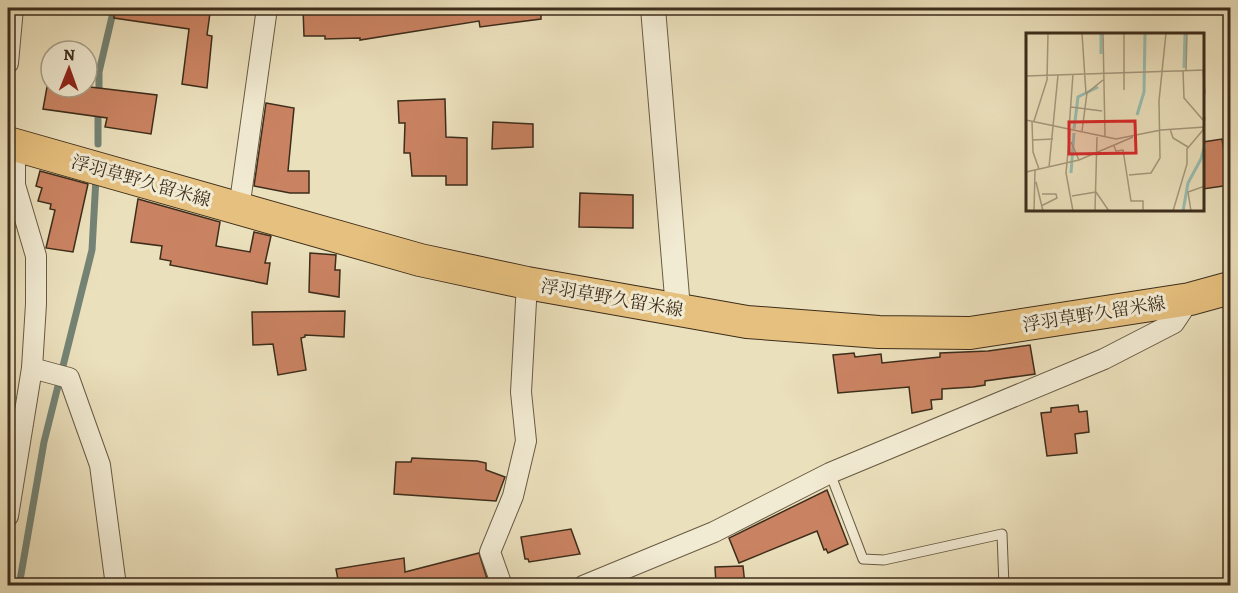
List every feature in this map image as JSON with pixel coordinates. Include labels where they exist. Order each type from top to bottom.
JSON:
[{"type":"main road","name":"浮羽草野久留米線","points":[[11,144],[420,260],[527,283],[747,322],[879,332],[970,333],[1190,299],[1230,288]]},
{"type":"street","points":[[8,63],[13,8]]},
{"type":"street","points":[[239,209],[267,8]]},
{"type":"street","points":[[653,8],[678,309]]},
{"type":"street","points":[[8,516],[32,368],[36,256],[15,185],[11,144]]},
{"type":"street","points":[[502,585],[490,552],[513,496],[526,441],[521,392],[527,283]]},
{"type":"street","points":[[583,585],[714,532],[830,473],[1104,359],[1174,323],[1190,299]]},
{"type":"street","points":[[32,368],[62,376],[100,465],[116,585]]},
{"type":"lane","points":[[830,473],[863,559],[884,560],[1002,534],[1004,585]]},
{"type":"building","points":[[114,8],[201,8],[200,11],[210,13],[207,35],[212,36],[207,88],[182,84],[189,29],[114,18]]},
{"type":"building","points":[[303,8],[541,8],[541,19],[480,27],[479,21],[360,40],[360,38],[325,39],[325,36],[304,36]]},
{"type":"building","points":[[99,88],[157,95],[151,134],[105,127],[107,118],[43,109],[45,99],[99,99]]},
{"type":"building","points":[[445,99],[446,137],[467,138],[467,185],[446,185],[446,176],[412,176],[410,153],[404,153],[405,123],[399,123],[398,101]]},
{"type":"building","points":[[266,103],[294,108],[288,171],[309,171],[309,193],[290,193],[254,186]]},
{"type":"building","points":[[493,122],[533,124],[533,147],[492,149]]},
{"type":"building","points":[[1222,139],[1224,152],[1230,151],[1230,185],[1205,189],[1205,142]]},
{"type":"building","points":[[40,171],[88,184],[73,252],[46,248],[55,210],[50,209],[51,204],[38,201],[42,188],[36,186]]},
{"type":"building","points":[[580,193],[633,195],[633,228],[579,227]]},
{"type":"building","points":[[138,199],[220,222],[216,246],[250,252],[254,232],[271,236],[265,263],[270,263],[267,284],[170,265],[171,261],[160,259],[162,246],[131,242]]},
{"type":"building","points":[[310,253],[336,255],[335,270],[340,270],[339,297],[309,292]]},
{"type":"building","points":[[345,311],[344,337],[305,335],[301,338],[306,370],[278,375],[273,344],[253,345],[252,312]]},
{"type":"building","points":[[1030,345],[1035,374],[985,381],[985,385],[973,387],[942,389],[942,399],[931,400],[932,409],[912,413],[909,387],[838,393],[833,355],[854,353],[855,357],[881,354],[882,363],[940,357],[940,353],[988,351]]},
{"type":"building","points":[[1078,405],[1079,412],[1087,411],[1089,432],[1075,434],[1077,453],[1047,456],[1041,413],[1051,412],[1051,408]]},
{"type":"building","points":[[412,458],[477,461],[486,463],[486,470],[505,477],[496,501],[394,494],[396,462],[411,462]]},
{"type":"building","points":[[827,490],[848,544],[828,553],[826,549],[824,550],[817,531],[739,563],[729,538]]},
{"type":"building","points":[[571,529],[580,554],[529,562],[525,559],[521,537]]},
{"type":"building","points":[[479,553],[489,585],[339,585],[336,569],[404,558],[405,572]]},
{"type":"building","points":[[743,566],[745,585],[716,585],[715,567]]},
{"type":"waterway","points":[[99,72],[114,8]]},
{"type":"waterway","points":[[98,110],[98,144]]},
{"type":"waterway","points":[[19,586],[44,442],[92,250],[96,178]]}]
